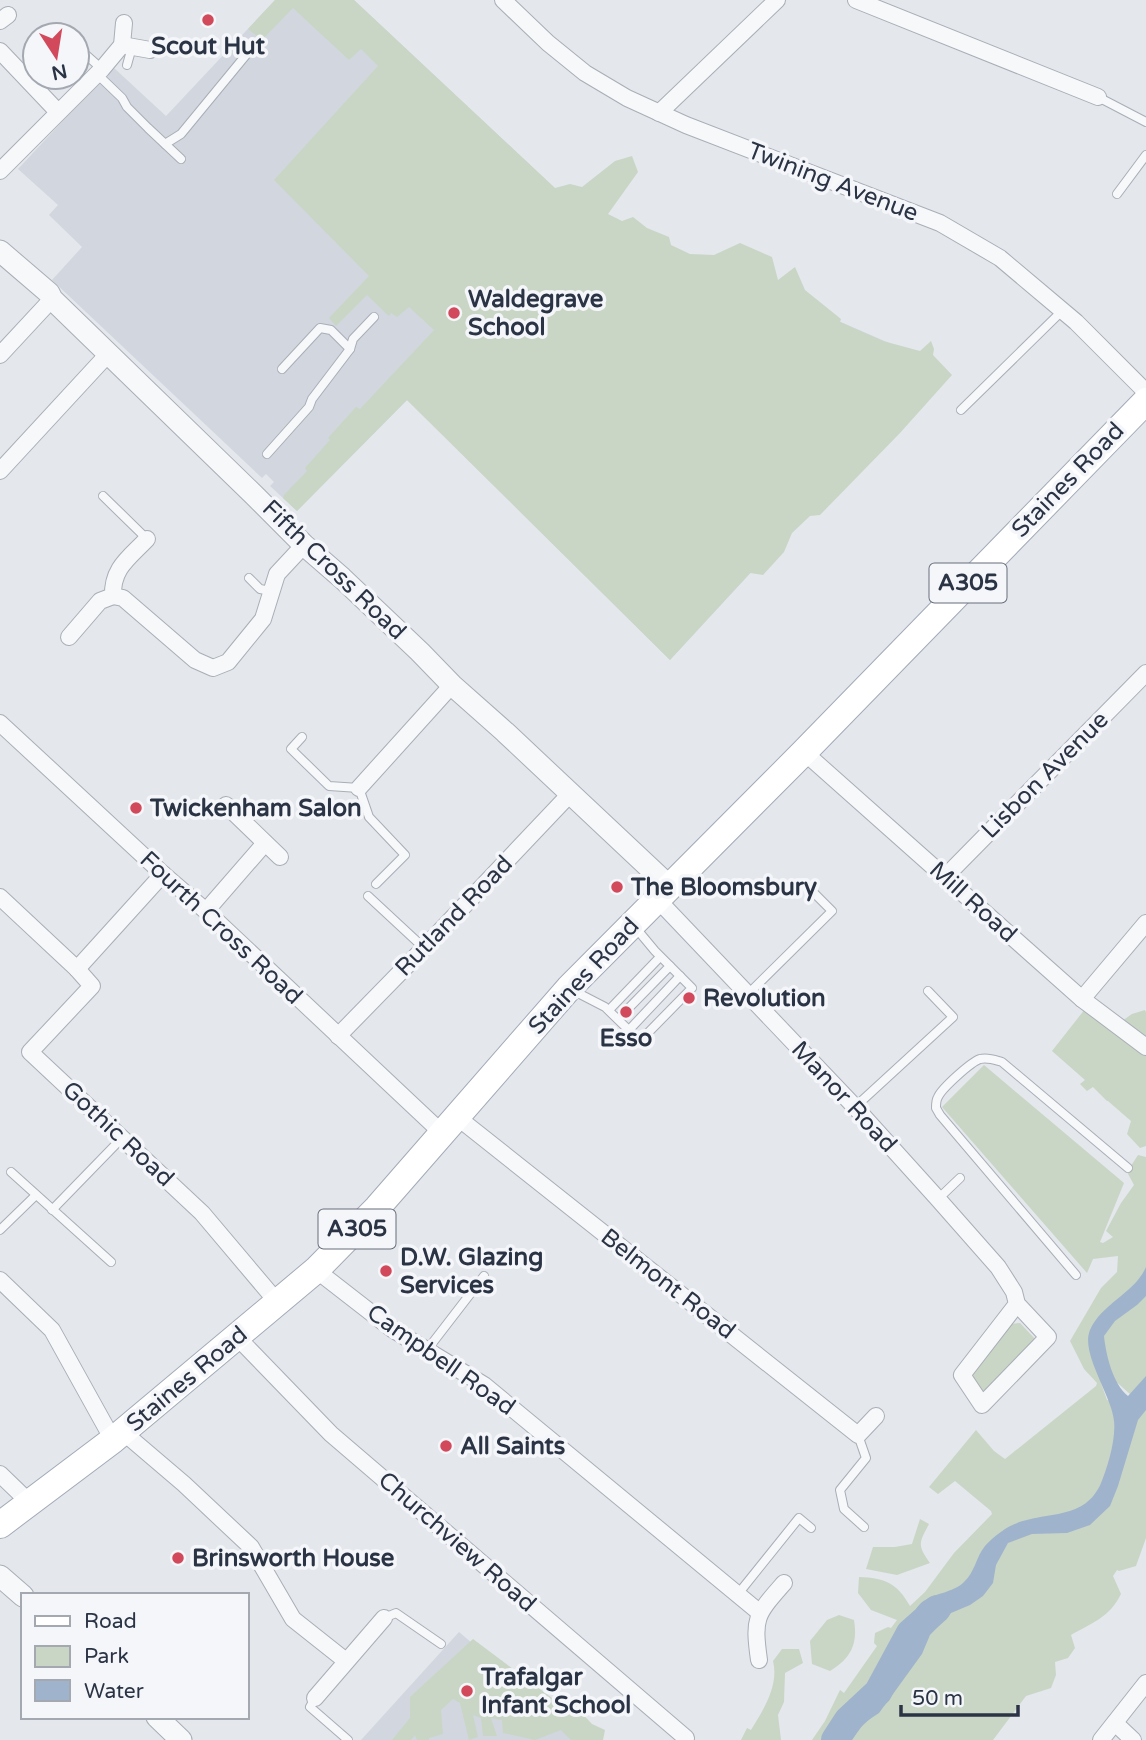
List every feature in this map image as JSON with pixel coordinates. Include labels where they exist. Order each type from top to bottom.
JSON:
[{"type":"main road","name":"Staines Road","points":[[0,1525],[118,1436],[316,1270],[377,1208],[569,988],[804,752],[1146,401]]},
{"type":"street","name":"Twining Avenue","points":[[503,0],[548,43],[585,73],[627,98],[686,125],[940,223],[1000,258],[1076,323],[1146,392]]},
{"type":"street","points":[[659,113],[777,0]]},
{"type":"street","points":[[856,0],[1098,97]]},
{"type":"street","points":[[124,23],[127,46]]},
{"type":"street","points":[[127,46],[150,50]]},
{"type":"street","points":[[0,171],[127,46]]},
{"type":"street","points":[[0,51],[58,113]]},
{"type":"street","name":"Fifth Cross Road","points":[[0,251],[48,293],[304,545],[570,794],[664,893]]},
{"type":"street","points":[[0,355],[52,299]]},
{"type":"street","points":[[0,471],[109,353]]},
{"type":"street","points":[[113,596],[113,582],[118,569],[147,539]]},
{"type":"street","points":[[69,637],[100,601],[113,596],[123,598],[195,660],[213,668],[228,662],[263,618],[277,574],[304,545]]},
{"type":"street","name":"Lisbon Avenue","points":[[945,877],[1146,673]]},
{"type":"street","points":[[359,788],[452,685]]},
{"type":"street","name":"Fourth Cross Road","points":[[0,723],[206,911],[338,1037],[449,1125]]},
{"type":"street","name":"Mill Road","points":[[804,752],[1082,999],[1146,1046]]},
{"type":"street","name":"Rutland Road","points":[[338,1037],[570,794]]},
{"type":"street","points":[[226,805],[280,857]]},
{"type":"street","points":[[206,911],[265,843]]},
{"type":"street","points":[[0,897],[77,969],[163,874]]},
{"type":"street","name":"Manor Road","points":[[664,893],[747,995],[939,1199],[998,1268],[1014,1292],[1017,1304],[1048,1337],[982,1405],[962,1375],[1017,1304]]},
{"type":"street","points":[[1082,999],[1146,923]]},
{"type":"street","name":"Gothic Road","points":[[77,969],[92,986],[30,1052],[202,1213],[278,1303]]},
{"type":"street","name":"Belmont Road","points":[[449,1125],[858,1435]]},
{"type":"street","name":"Campbell Road","points":[[316,1270],[392,1329],[484,1385],[759,1612]]},
{"type":"street","points":[[0,1280],[51,1331],[118,1436],[184,1484],[251,1547],[293,1619],[346,1661]]},
{"type":"street","name":"Churchview Road","points":[[237,1337],[331,1434],[687,1739]]},
{"type":"street","points":[[858,1435],[876,1416]]},
{"type":"street","points":[[0,1474],[30,1503]]},
{"type":"street","points":[[0,1576],[21,1594]]},
{"type":"street","points":[[759,1660],[755,1634],[759,1612],[784,1583]]},
{"type":"street","points":[[315,1698],[384,1618]]},
{"type":"street","points":[[1101,1740],[1146,1683]]},
{"type":"street","points":[[159,1719],[173,1738]]},
{"type":"street","points":[[1115,1723],[1133,1740]]},
{"type":"lane","points":[[127,46],[127,65]]},
{"type":"lane","points":[[165,144],[181,134],[246,55]]},
{"type":"lane","points":[[91,62],[127,107],[181,159]]},
{"type":"lane","points":[[1098,97],[1146,122]]},
{"type":"lane","points":[[1117,194],[1146,155]]},
{"type":"lane","points":[[961,410],[1062,311]]},
{"type":"lane","points":[[267,454],[309,407],[312,399],[351,349],[353,339],[374,317]]},
{"type":"lane","points":[[282,369],[320,328],[331,330],[351,349]]},
{"type":"lane","points":[[103,496],[147,539]]},
{"type":"lane","points":[[249,578],[260,589],[271,592]]},
{"type":"lane","points":[[302,737],[291,749],[329,786],[359,788],[369,817],[405,855],[376,884]]},
{"type":"lane","points":[[747,995],[832,911],[805,884]]},
{"type":"lane","points":[[368,896],[424,948]]},
{"type":"lane","points":[[569,988],[607,1008],[640,1041],[655,1027],[692,988],[657,954],[633,924]]},
{"type":"lane","points":[[607,1008],[657,954]]},
{"type":"lane","points":[[618,1019],[670,966]]},
{"type":"lane","points":[[629,1030],[680,976]]},
{"type":"lane","points":[[855,1107],[953,1017],[928,991]]},
{"type":"lane","points":[[1076,1275],[976,1163],[936,1108],[938,1095],[970,1064],[988,1058],[1002,1062],[1128,1168]]},
{"type":"lane","points":[[52,1210],[122,1138]]},
{"type":"lane","points":[[11,1172],[111,1262]]},
{"type":"lane","points":[[939,1199],[960,1178]]},
{"type":"lane","points":[[0,1230],[36,1195]]},
{"type":"lane","points":[[427,1350],[484,1276]]},
{"type":"lane","points":[[858,1435],[866,1458],[839,1490],[844,1509],[864,1527]]},
{"type":"lane","points":[[738,1594],[799,1518],[811,1528]]},
{"type":"lane","points":[[384,1618],[396,1613],[440,1644]]},
{"type":"lane","points":[[315,1698],[310,1707],[348,1740]]},
{"type":"shaded area","name":"Waldegrave School","points":[[275,0],[354,0],[574,206],[942,366],[670,660],[407,400],[297,511],[270,486],[274,482],[266,474],[262,478],[52,280],[82,247],[49,215],[58,205],[18,169],[113,67],[166,116]]},
{"type":"shaded area","name":"Trafalgar Infant School","points":[[459,1632],[586,1740],[361,1740]]},
{"type":"green space","name":"Waldegrave School","points":[[275,0],[354,0],[555,188],[570,184],[582,187],[615,161],[632,156],[638,172],[608,214],[622,221],[633,217],[647,228],[669,237],[671,245],[690,254],[714,255],[740,243],[772,257],[778,280],[795,267],[805,290],[841,319],[840,322],[883,341],[920,351],[931,341],[933,355],[952,375],[820,515],[810,516],[792,533],[784,552],[763,575],[750,573],[670,660],[407,400],[297,511],[283,498],[284,495],[307,471],[305,468],[356,407],[360,409],[434,330],[409,307],[397,317],[391,313],[389,316],[367,295],[336,326],[329,318],[369,276],[274,180],[378,66],[361,49],[349,60],[293,8],[262,40],[248,29]]},
{"type":"green space","points":[[1089,1004],[1122,1021],[1132,1014],[1145,1010],[1146,1012],[1146,1146],[1140,1148],[1127,1134],[1131,1121],[1093,1087],[1087,1091],[1080,1084],[1085,1080],[1052,1051]]},
{"type":"green space","points":[[984,1065],[1124,1183],[1100,1242],[1113,1237],[1106,1231],[1134,1185],[1127,1172],[1138,1155],[1146,1157],[1146,1384],[1131,1395],[1112,1378],[1101,1383],[1107,1400],[1146,1409],[1146,1538],[1136,1566],[1117,1570],[1113,1576],[1121,1594],[1117,1602],[1100,1619],[1071,1635],[1075,1648],[1068,1658],[1055,1662],[1056,1675],[1051,1688],[1026,1696],[993,1740],[812,1740],[840,1690],[844,1693],[877,1646],[874,1643],[875,1633],[891,1628],[897,1620],[871,1610],[858,1593],[859,1577],[889,1583],[910,1606],[925,1592],[954,1553],[992,1514],[955,1481],[938,1494],[929,1487],[976,1430],[994,1451],[1005,1459],[1097,1383],[1084,1369],[1070,1341],[1101,1288],[1117,1272],[1118,1256],[1093,1259],[1087,1273],[942,1107]]},
{"type":"green space","points":[[1020,1323],[1036,1340],[991,1390],[981,1391],[973,1374],[1009,1324]]},
{"type":"green space","points":[[920,1519],[929,1524],[921,1544],[930,1563],[897,1575],[866,1569],[873,1547],[912,1544]]},
{"type":"green space","points":[[839,1615],[854,1620],[854,1643],[843,1661],[830,1671],[812,1664],[810,1641],[827,1620]]},
{"type":"green space","name":"Trafalgar Infant School","points":[[473,1639],[568,1710],[576,1707],[592,1724],[605,1730],[603,1740],[571,1740],[561,1730],[535,1740],[503,1733],[502,1720],[491,1718],[497,1736],[483,1736],[481,1718],[473,1715],[478,1737],[469,1740],[460,1703],[453,1699],[441,1710],[443,1734],[429,1740],[417,1740],[415,1735],[411,1740],[392,1740],[410,1718],[410,1697]]},
{"type":"green space","points":[[782,1649],[799,1649],[803,1663],[785,1673],[784,1702],[778,1715],[781,1740],[741,1740],[747,1728],[751,1730],[765,1705],[774,1679],[773,1661]]},
{"type":"water","points":[[1146,1267],[1146,1296],[1115,1321],[1104,1336],[1114,1377],[1128,1396],[1146,1376],[1146,1410],[1138,1420],[1110,1506],[1090,1525],[1067,1533],[1032,1534],[1008,1543],[996,1565],[993,1583],[983,1596],[951,1613],[930,1635],[922,1654],[879,1713],[864,1723],[852,1740],[823,1740],[838,1717],[844,1715],[854,1700],[874,1696],[887,1681],[905,1652],[912,1618],[921,1603],[964,1582],[985,1546],[1005,1529],[1031,1519],[1071,1510],[1083,1505],[1093,1496],[1101,1483],[1113,1444],[1114,1421],[1089,1350],[1090,1330],[1102,1312],[1134,1284]]},
{"type":"waterway","points":[[835,1740],[848,1720],[878,1692],[910,1633],[937,1609]]},
{"type":"place","name":"Scout Hut","points":[[208,20]]},
{"type":"place","name":"Waldegrave School","points":[[454,313]]},
{"type":"place","name":"Twickenham Salon","points":[[136,808]]},
{"type":"place","name":"The Bloomsbury","points":[[617,887]]},
{"type":"place","name":"Revolution","points":[[689,998]]},
{"type":"place","name":"Esso","points":[[626,1012]]},
{"type":"place","name":"D.W. Glazing Services","points":[[386,1271]]},
{"type":"place","name":"All Saints","points":[[446,1446]]},
{"type":"place","name":"Brinsworth House","points":[[178,1558]]},
{"type":"place","name":"Trafalgar Infant School","points":[[467,1691]]}]
